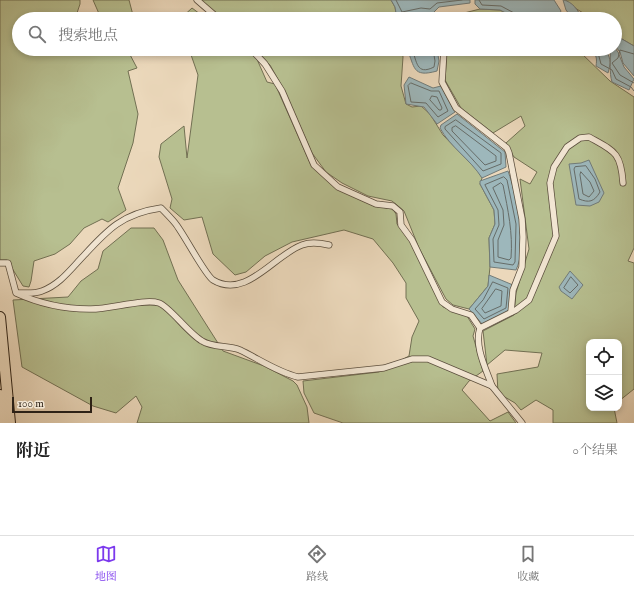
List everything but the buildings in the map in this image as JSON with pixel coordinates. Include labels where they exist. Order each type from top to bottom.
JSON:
[{"type":"highway","points":[[0,317],[10,423]]},
{"type":"highway","points":[[0,395],[2,423]]},
{"type":"street","points":[[197,0],[211,12]]},
{"type":"street","points":[[258,56],[265,64],[282,91],[314,165],[338,187],[376,204],[393,206],[400,212],[401,225],[412,240],[442,302],[452,309],[471,315],[480,328]]},
{"type":"street","points":[[444,56],[442,82],[456,108],[507,148],[509,153],[522,218],[523,237],[522,267],[514,290],[511,312]]},
{"type":"street","points":[[522,423],[492,386],[480,349],[478,335],[480,328],[511,312],[529,300],[556,236],[550,183],[554,167],[567,147],[585,136],[600,144],[616,155],[621,161],[623,183]]},
{"type":"street","points":[[16,294],[42,291],[53,285],[64,277],[106,232],[132,214],[145,210],[161,208],[176,224],[212,279],[226,284],[242,284],[284,254],[302,245],[318,243],[329,244]]},
{"type":"street","points":[[0,263],[8,263],[16,294]]},
{"type":"street","points":[[16,294],[41,303],[89,310],[124,306],[148,301],[160,303],[183,326],[202,342],[238,349],[286,374],[298,377],[384,368],[412,359],[428,359],[492,386]]},
{"type":"green space","points":[[0,0],[80,0],[77,12],[12,12],[12,56],[131,56],[137,68],[128,71],[138,114],[133,143],[118,188],[126,210],[108,222],[102,219],[84,228],[70,244],[55,254],[34,261],[29,287],[23,286],[7,260],[0,260]]},
{"type":"green space","points":[[93,0],[129,0],[132,12],[98,12]]},
{"type":"green space","points":[[200,0],[391,0],[396,12],[214,12]]},
{"type":"green space","points":[[566,0],[634,0],[634,46],[622,39],[622,12],[582,12],[570,5]]},
{"type":"green space","points":[[192,8],[197,12],[188,12]]},
{"type":"green space","points":[[480,9],[500,10],[504,12],[468,12]]},
{"type":"green space","points":[[191,56],[256,57],[267,82],[275,84],[311,165],[337,189],[374,206],[393,209],[396,214],[397,224],[410,240],[443,307],[467,316],[475,329],[473,336],[483,371],[469,381],[462,390],[490,421],[508,412],[516,423],[343,423],[314,413],[304,393],[303,381],[379,372],[409,356],[412,337],[419,321],[406,298],[406,283],[393,263],[373,239],[344,230],[292,242],[265,256],[246,272],[235,275],[213,254],[202,217],[184,220],[170,208],[172,199],[159,157],[161,144],[184,126],[187,158],[198,75]]},
{"type":"green space","points":[[261,56],[403,56],[401,86],[406,104],[412,107],[421,106],[430,114],[443,135],[478,171],[482,178],[480,184],[494,210],[495,224],[489,238],[490,267],[488,286],[469,309],[453,305],[446,299],[419,248],[404,211],[392,201],[368,196],[342,183],[326,172],[312,153],[284,90],[270,65]]},
{"type":"green space","points":[[447,56],[584,56],[610,81],[634,97],[634,248],[628,261],[634,263],[634,389],[622,399],[622,339],[586,339],[586,411],[615,411],[617,423],[553,423],[553,410],[536,400],[521,410],[515,403],[498,393],[497,374],[538,367],[542,353],[505,350],[487,365],[483,331],[514,315],[516,293],[529,249],[520,179],[530,184],[537,172],[514,157],[506,143],[525,126],[521,116],[493,133],[461,108],[445,80]]},
{"type":"green space","points":[[131,228],[154,228],[163,240],[178,280],[223,351],[264,366],[293,381],[297,385],[307,407],[309,423],[137,423],[142,407],[136,396],[116,413],[93,406],[22,367],[13,300],[68,297],[81,281],[98,269],[103,251]]},
{"type":"water","points":[[391,0],[470,0],[470,3],[439,7],[434,12],[396,12]]},
{"type":"water","points":[[475,0],[554,0],[561,11],[504,12],[500,10],[480,9],[475,4]]},
{"type":"water","points":[[563,0],[569,2],[578,12],[568,12]]},
{"type":"water","points":[[622,39],[634,46],[634,76],[623,63],[621,56]]},
{"type":"water","points":[[409,56],[438,56],[439,61],[437,71],[423,73],[419,72],[413,66]]},
{"type":"water","points":[[609,56],[610,66],[608,73],[596,66],[596,57]]},
{"type":"water","points":[[610,56],[620,56],[624,67],[634,79],[629,90],[612,82]]},
{"type":"water","points":[[409,77],[433,88],[441,86],[455,112],[437,124],[424,107],[406,104],[404,85]]},
{"type":"water","points":[[457,114],[505,152],[506,167],[482,178],[449,141],[440,128],[441,125]]},
{"type":"water","points":[[589,160],[604,193],[599,202],[590,206],[576,205],[569,164],[581,163]]},
{"type":"water","points":[[508,171],[515,194],[520,221],[521,248],[516,270],[490,267],[489,238],[495,224],[494,210],[480,184],[480,181]]},
{"type":"water","points":[[570,271],[583,285],[572,299],[561,291],[559,287]]},
{"type":"water","points":[[489,275],[513,285],[510,310],[483,325],[469,309],[488,286]]}]
